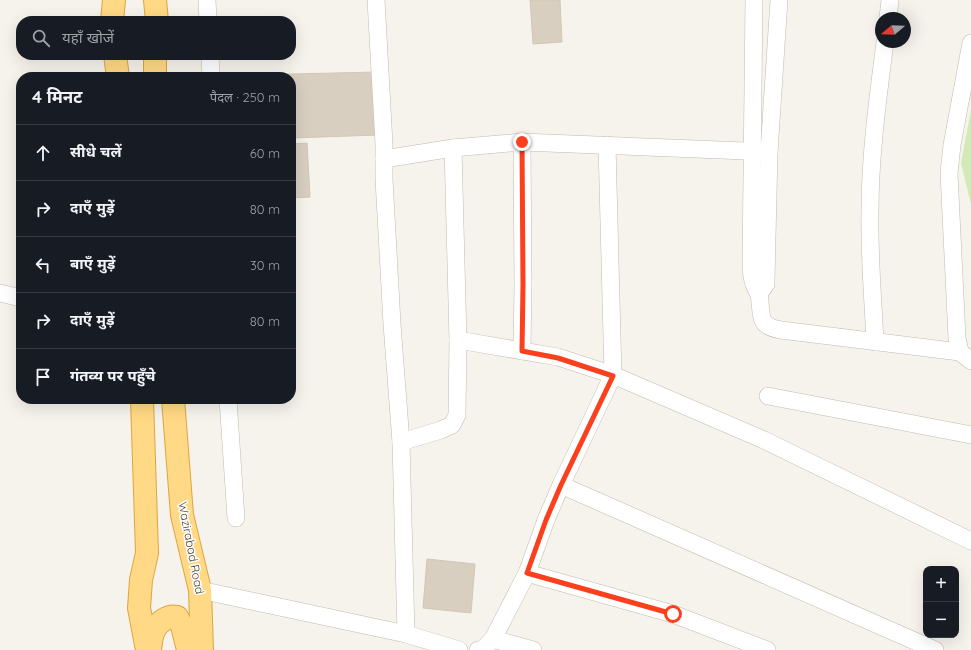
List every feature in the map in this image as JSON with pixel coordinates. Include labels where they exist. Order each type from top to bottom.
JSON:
[{"type":"highway","points":[[112,16],[114,0]]},
{"type":"highway","points":[[125,0],[125,16]]},
{"type":"highway","points":[[147,16],[148,0]]},
{"type":"highway","points":[[155,0],[157,16]]},
{"type":"highway","points":[[116,60],[117,72]]},
{"type":"highway","points":[[155,60],[155,72]]},
{"type":"highway","points":[[142,404],[147,553],[141,580],[139,608],[148,650]]},
{"type":"highway","name":"Wazirabad Road","points":[[173,404],[182,515],[200,590],[202,650]]},
{"type":"highway","points":[[148,650],[154,630],[165,619],[171,616],[177,618],[182,626],[188,650]]},
{"type":"street","points":[[207,0],[208,16]]},
{"type":"street","points":[[376,0],[392,324],[401,442],[406,634]]},
{"type":"street","points":[[889,12],[890,0]]},
{"type":"street","points":[[759,294],[766,284],[769,152],[779,5],[749,1],[752,151],[751,276],[759,294],[761,317],[764,322],[771,328],[966,356]]},
{"type":"street","points":[[966,356],[957,338],[949,173],[952,146],[971,43]]},
{"type":"street","points":[[875,342],[870,183],[873,141],[884,48]]},
{"type":"street","points":[[210,60],[211,72]]},
{"type":"street","points":[[384,159],[453,148],[522,142],[769,152]]},
{"type":"street","points":[[522,142],[522,351]]},
{"type":"street","points":[[533,650],[484,647],[527,573],[546,520],[561,485],[613,376],[607,145]]},
{"type":"street","points":[[401,442],[441,430],[452,425],[457,416],[458,340],[453,148]]},
{"type":"street","points":[[0,293],[16,297]]},
{"type":"street","points":[[458,340],[558,358],[613,376],[764,440],[971,541]]},
{"type":"street","points":[[768,396],[971,436]]},
{"type":"street","points":[[228,404],[236,518]]},
{"type":"street","points":[[561,485],[935,650]]},
{"type":"street","points":[[527,573],[673,614],[767,650]]},
{"type":"street","points":[[200,590],[406,634],[459,650]]},
{"type":"green space","points":[[971,110],[971,204],[961,163]]},
{"type":"building","points":[[530,0],[560,0],[562,42],[533,44]]},
{"type":"building","points":[[376,72],[379,135],[296,138],[296,74]]},
{"type":"building","points":[[307,143],[310,197],[296,198],[296,144]]},
{"type":"building","points":[[427,559],[475,564],[471,613],[423,608]]},
{"type":"route","points":[[522,142],[522,351],[558,358],[613,376],[561,485],[546,520],[527,573],[673,614]]}]
